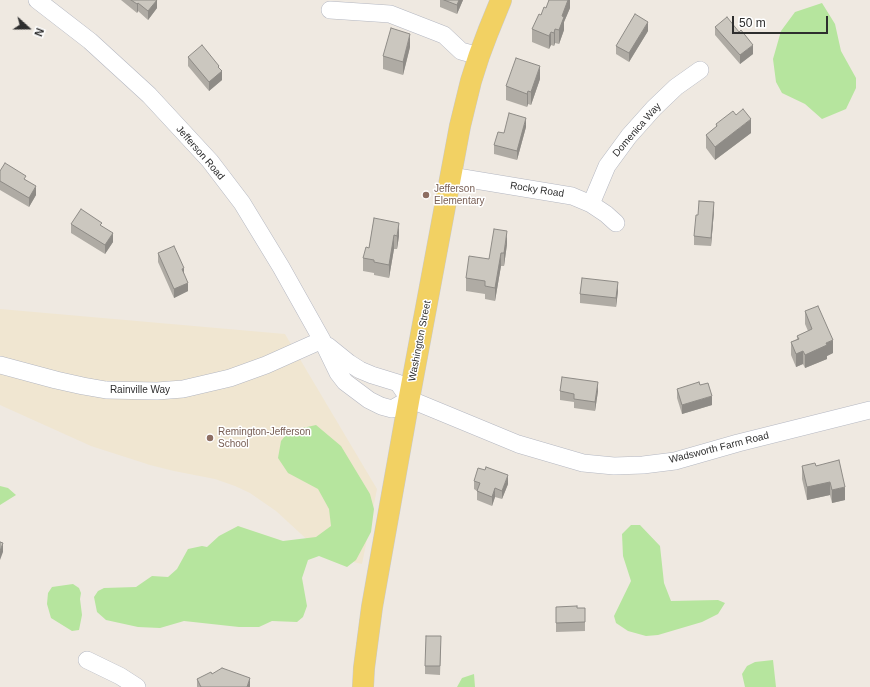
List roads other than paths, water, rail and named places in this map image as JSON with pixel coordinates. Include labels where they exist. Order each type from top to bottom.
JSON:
[{"type":"main road","name":"Washington Street","points":[[363,687],[372,607],[409,399],[463,114],[479,56],[501,0]]},
{"type":"street","name":"Jefferson Road","points":[[37,0],[90,41],[149,95],[210,161],[242,203],[281,267],[322,340],[338,374],[369,400],[382,406],[392,409],[409,399],[398,383],[360,370],[349,363],[322,340]]},
{"type":"street","points":[[330,10],[390,14],[444,35],[461,51],[479,56]]},
{"type":"street","name":"Domenica Way","points":[[591,204],[607,166],[629,136],[654,108],[676,87],[700,70]]},
{"type":"street","name":"Rocky Road","points":[[451,176],[572,196],[591,204],[616,223]]},
{"type":"street","name":"Rainville Way","points":[[0,365],[83,386],[106,390],[157,391],[183,389],[230,378],[266,365],[322,340]]},
{"type":"street","name":"Wadsworth Farm Road","points":[[409,399],[518,444],[583,463],[614,466],[642,465],[676,461],[738,443],[870,410]]},
{"type":"street","points":[[87,660],[120,676],[137,687]]},
{"type":"place","name":"Jefferson Elementary","points":[[426,195]]},
{"type":"place","name":"Remington-Jefferson School","points":[[210,438]]}]
